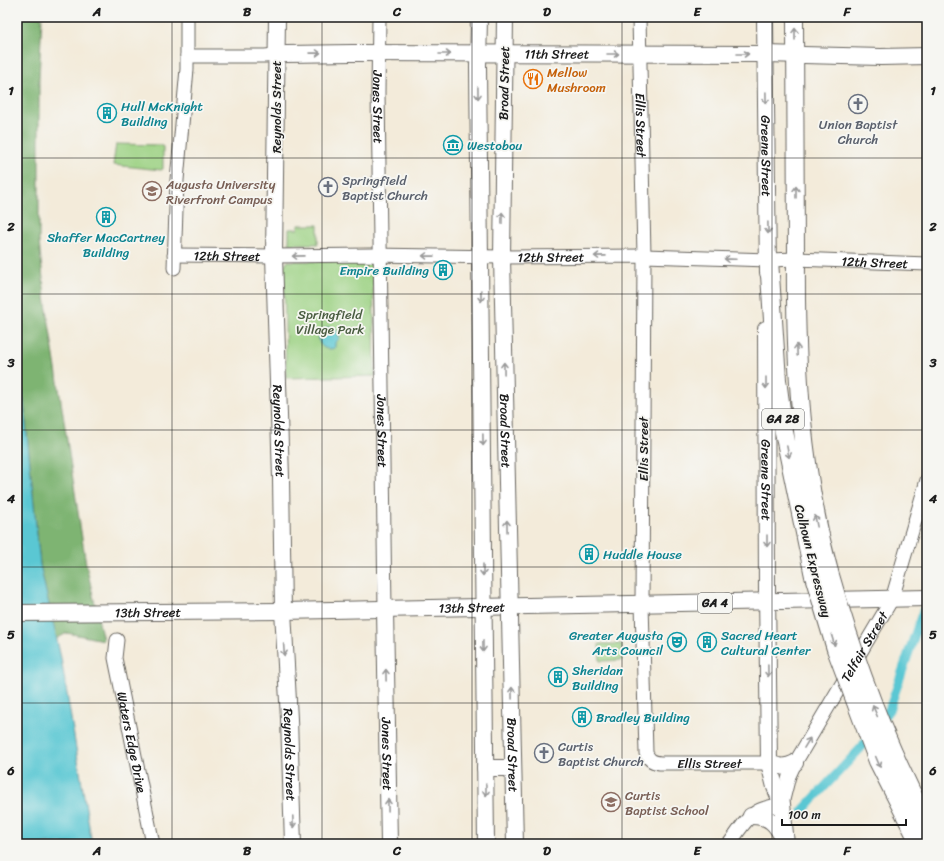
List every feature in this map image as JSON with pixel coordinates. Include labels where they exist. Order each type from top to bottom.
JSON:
[{"type":"highway","name":"Calhoun Expressway","points":[[796,259],[798,379],[804,450],[821,544],[821,574],[845,630],[864,684],[895,759],[927,823]]},
{"type":"highway","name":"Calhoun Expressway","points":[[769,260],[777,380],[784,432],[821,574],[836,649],[878,761],[920,844]]},
{"type":"main road","name":"Reynolds Street","points":[[277,17],[274,256],[281,478],[283,611],[289,719],[293,844]]},
{"type":"main road","name":"Broad Street","points":[[479,17],[486,844]]},
{"type":"main road","name":"Broad Street","points":[[505,17],[502,257],[504,412],[515,844]]},
{"type":"main road","name":"Greene Street","points":[[765,17],[769,260],[766,343],[769,763],[775,787],[782,804],[786,844]]},
{"type":"main road","name":"GA 28","points":[[795,17],[796,259]]},
{"type":"main road","name":"11th Street","points":[[276,55],[765,54],[881,57],[927,56]]},
{"type":"main road","points":[[482,413],[504,412]]},
{"type":"main road","name":"13th Street","points":[[17,613],[483,608],[923,598]]},
{"type":"main road","name":"Jones Street","points":[[385,609],[389,844]]},
{"type":"main road","points":[[769,763],[777,767],[784,767],[795,763]]},
{"type":"main road","points":[[485,768],[513,768]]},
{"type":"main road","points":[[751,816],[768,818],[775,823],[786,844]]},
{"type":"street","points":[[174,268],[178,180],[187,56],[187,17]]},
{"type":"street","name":"Jones Street","points":[[379,17],[380,255],[385,609]]},
{"type":"street","name":"Ellis Street","points":[[639,17],[644,256],[642,604],[646,753],[649,759],[660,763],[769,763]]},
{"type":"street","name":"11th Street","points":[[187,56],[276,55]]},
{"type":"street","name":"12th Street","points":[[174,255],[380,255],[481,257],[644,256],[769,260],[796,259],[927,264]]},
{"type":"street","name":"Telfair Street","points":[[782,804],[789,776],[795,763],[892,599],[927,480]]},
{"type":"street","name":"Waters Edge Drive","points":[[117,640],[115,658],[153,844]]},
{"type":"street","points":[[730,844],[751,816],[757,811],[782,804]]},
{"type":"green space","points":[[17,17],[42,17],[39,79],[39,242],[45,297],[86,564],[103,640],[67,633],[56,639],[40,565],[17,332]]},
{"type":"green space","points":[[116,144],[162,145],[163,169],[113,165]]},
{"type":"green space","points":[[298,225],[318,225],[318,244],[289,244],[289,229],[298,229]]},
{"type":"green space","name":"Springfield Village Park","points":[[288,261],[368,261],[373,267],[375,376],[286,378],[284,266]]},
{"type":"green space","points":[[599,644],[622,644],[622,660],[600,661]]},
{"type":"water","points":[[329,327],[336,330],[340,338],[335,343],[335,348],[329,349],[324,348],[321,345],[319,337],[320,332]]},
{"type":"water","points":[[17,332],[40,565],[61,658],[92,844],[17,844]]},
{"type":"waterway","points":[[879,723],[889,710],[923,611]]},
{"type":"waterway","points":[[803,810],[860,749],[869,737]]},
{"type":"place","name":"Mellow Mushroom","points":[[533,79]]},
{"type":"place","name":"Union Baptist Church","points":[[858,104]]},
{"type":"place","name":"Hull McKnight Building","points":[[107,113]]},
{"type":"place","name":"Westobou","points":[[453,145]]},
{"type":"place","name":"Springfield Baptist Church","points":[[328,187]]},
{"type":"place","name":"Augusta University Riverfront Campus","points":[[152,191]]},
{"type":"place","name":"Shaffer MacCartney Building","points":[[106,217]]},
{"type":"place","name":"Empire Building","points":[[443,270]]},
{"type":"place","name":"Huddle House","points":[[589,554]]},
{"type":"place","name":"Greater Augusta Arts Council","points":[[677,642]]},
{"type":"place","name":"Sacred Heart Cultural Center","points":[[707,642]]},
{"type":"place","name":"Sheridan Building","points":[[558,677]]},
{"type":"place","name":"Bradley Building","points":[[582,717]]},
{"type":"place","name":"Curtis Baptist Church","points":[[544,753]]},
{"type":"place","name":"Curtis Baptist School","points":[[611,802]]}]
